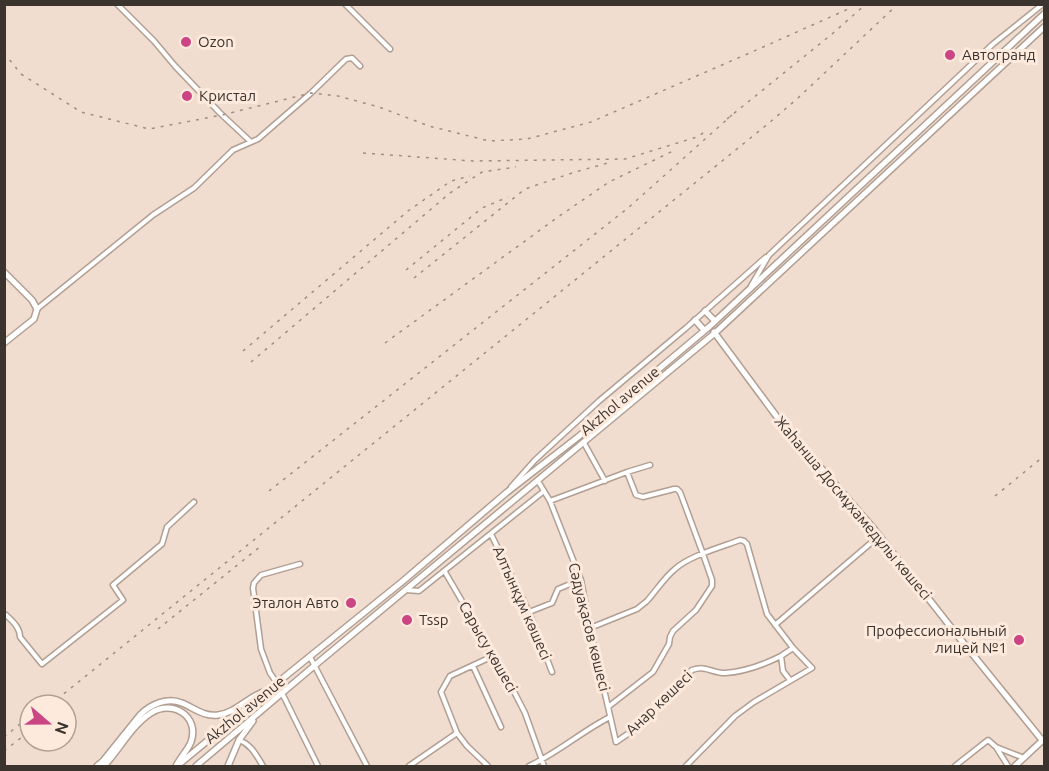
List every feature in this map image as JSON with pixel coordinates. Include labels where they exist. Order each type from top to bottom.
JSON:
[{"type":"main road","name":"Akzhol avenue","points":[[176,766],[404,581],[506,493],[578,437],[707,328],[1044,14]]},
{"type":"main road","name":"Akzhol avenue","points":[[196,766],[716,333],[1044,27]]},
{"type":"main road","points":[[915,134],[922,141]]},
{"type":"main road","points":[[4,272],[32,300],[37,309],[34,320],[4,343]]},
{"type":"main road","points":[[705,311],[715,321]]},
{"type":"main road","name":"Жаһанша Досмұхамедұлы көшесі","points":[[695,320],[716,333],[780,421],[879,536],[1044,740]]},
{"type":"main road","points":[[97,766],[140,715],[154,704],[172,701],[216,716],[232,711],[255,695],[268,691]]},
{"type":"main road","points":[[104,766],[144,718],[157,710],[170,708],[179,710],[192,724],[192,741],[176,766]]},
{"type":"main road","points":[[228,766],[239,740],[261,712]]},
{"type":"main road","points":[[1015,766],[1044,740]]},
{"type":"street","points":[[117,4],[250,142]]},
{"type":"street","points":[[345,4],[390,50]]},
{"type":"street","points":[[506,493],[543,452],[599,400],[769,255],[993,44],[1043,4]]},
{"type":"street","points":[[37,309],[153,215],[194,188],[233,150],[258,139],[346,59],[352,57],[360,66]]},
{"type":"street","points":[[749,290],[769,255]]},
{"type":"street","points":[[584,443],[605,481]]},
{"type":"street","points":[[550,501],[650,465]]},
{"type":"street","name":"Анар көшесі","points":[[608,707],[653,672],[669,644],[673,631],[696,610],[712,586],[704,554],[680,492],[674,489],[639,497],[636,495],[627,472]]},
{"type":"street","name":"Сәдуақасов көшесі","points":[[538,481],[550,501],[581,580],[616,742]]},
{"type":"street","points":[[406,590],[419,591],[544,491]]},
{"type":"street","points":[[6,615],[19,628],[20,637],[42,664],[123,600],[113,585],[162,544],[166,527],[194,502]]},
{"type":"street","name":"Алтынқұм көшесі","points":[[491,534],[529,612],[552,672]]},
{"type":"street","points":[[775,626],[879,536]]},
{"type":"street","points":[[590,628],[637,609],[647,602],[673,570],[680,565],[740,540],[747,544],[766,614],[812,668],[754,702],[735,716],[686,766]]},
{"type":"street","points":[[277,683],[270,673],[261,649],[254,582],[261,575],[300,564]]},
{"type":"street","name":"Сарысу көшесі","points":[[445,572],[525,713],[544,766]]},
{"type":"street","points":[[529,612],[552,603],[558,589],[581,580]]},
{"type":"street","name":"Анар көшесі","points":[[616,742],[634,729],[692,670],[704,668],[728,672],[766,664],[793,648]]},
{"type":"street","points":[[488,766],[467,746],[458,733],[441,692],[450,676],[493,656]]},
{"type":"street","points":[[781,656],[783,671],[790,680]]},
{"type":"street","points":[[310,657],[366,766]]},
{"type":"street","points":[[473,666],[501,727]]},
{"type":"street","points":[[282,693],[318,766]]},
{"type":"street","points":[[529,766],[610,717]]},
{"type":"street","points":[[409,766],[458,733]]},
{"type":"street","points":[[239,740],[246,742],[252,748],[263,766]]},
{"type":"street","points":[[956,766],[988,740],[996,747],[1008,766]]},
{"type":"street","points":[[996,747],[1024,758]]},
{"type":"railway","points":[[4,53],[21,74],[81,112],[149,129],[222,115],[311,93],[338,96],[379,107],[429,126],[489,141],[527,139],[591,122],[846,10],[853,4]]},
{"type":"railway","points":[[727,119],[866,4]]},
{"type":"railway","points":[[65,693],[769,123],[898,4]]},
{"type":"railway","points":[[269,491],[628,208],[732,115]]},
{"type":"railway","points":[[363,153],[473,161],[625,159],[697,137],[706,131]]},
{"type":"railway","points":[[385,343],[609,182],[673,151]]},
{"type":"railway","points":[[414,278],[525,189],[608,163]]},
{"type":"railway","points":[[251,362],[450,193],[482,172],[516,167]]},
{"type":"railway","points":[[243,351],[408,211],[451,181],[470,176]]},
{"type":"railway","points":[[406,270],[482,208],[508,197]]},
{"type":"railway","points":[[995,496],[1044,456]]},
{"type":"railway","points":[[158,629],[261,546]]},
{"type":"railway","points":[[4,737],[18,726]]},
{"type":"railway","points":[[4,751],[18,740]]},
{"type":"place","name":"Ozon","points":[[186,42]]},
{"type":"place","name":"Автогранд","points":[[950,55]]},
{"type":"place","name":"Кристал","points":[[187,96]]},
{"type":"place","name":"Эталон Авто","points":[[351,603]]},
{"type":"place","name":"Tssp","points":[[407,620]]},
{"type":"place","name":"Профессиональный лицей №1","points":[[1019,640]]}]
